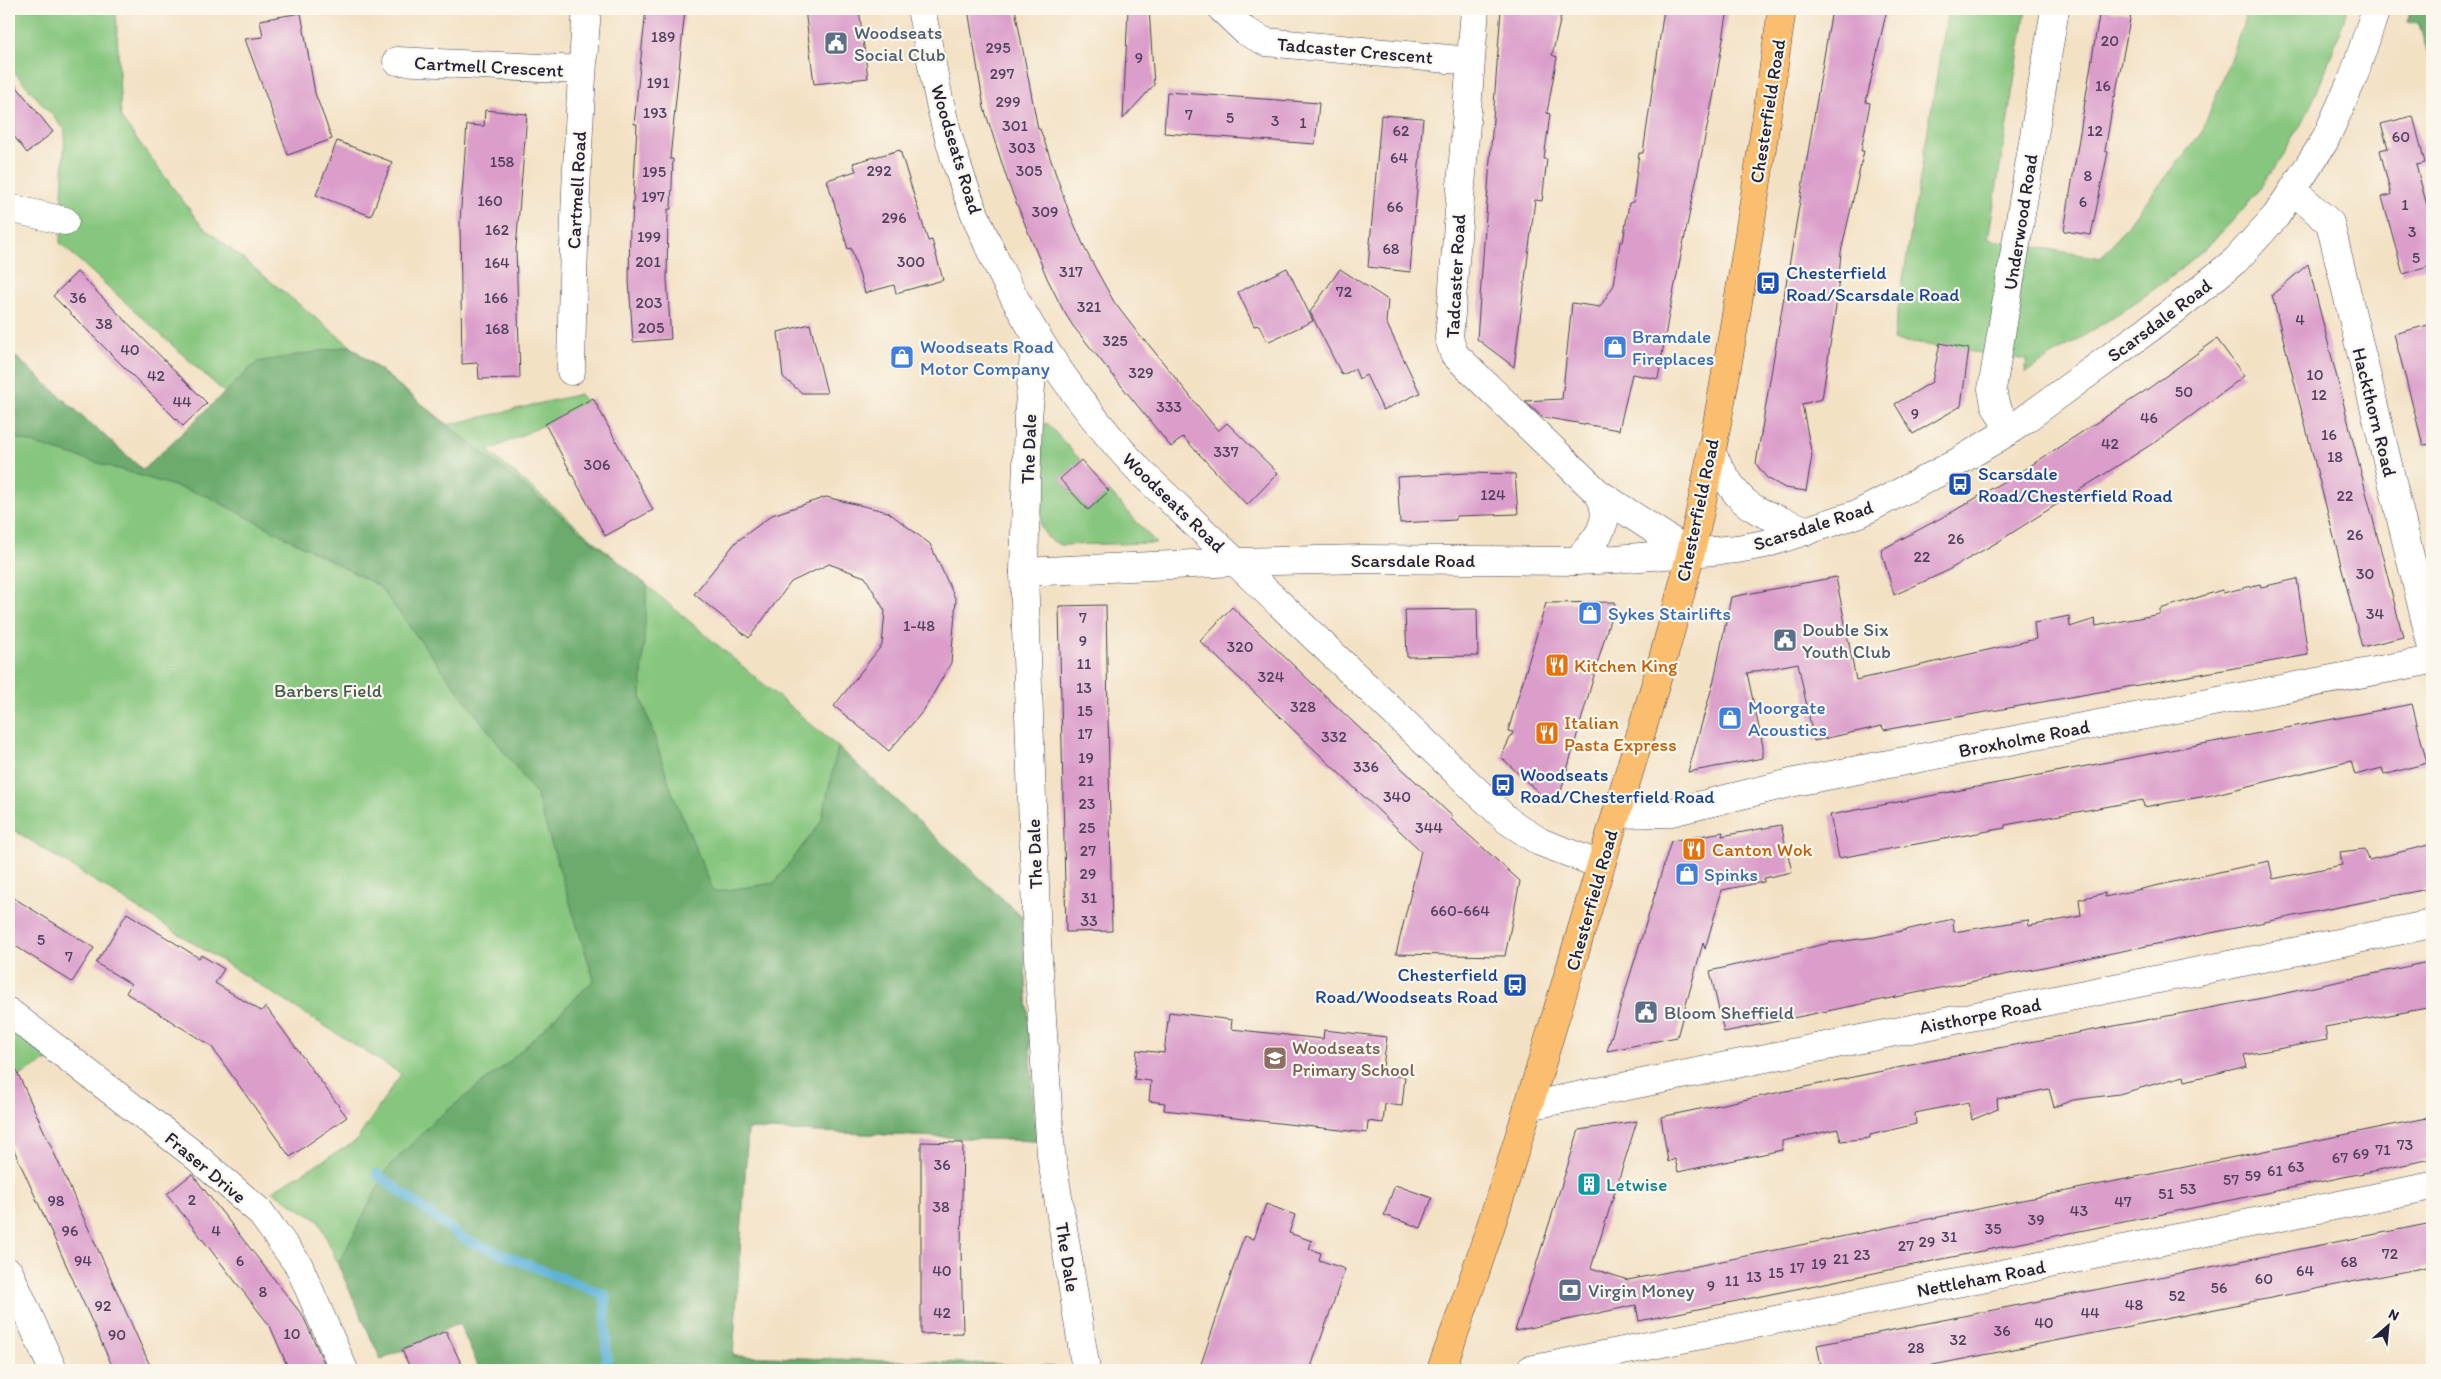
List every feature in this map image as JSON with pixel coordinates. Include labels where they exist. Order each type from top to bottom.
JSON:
[{"type":"highway","name":"Chesterfield Road","points":[[1441,1370],[1470,1289],[1562,1001],[1690,553],[1711,452],[1742,277],[1782,9]]},
{"type":"street","name":"Cartmell Road","points":[[571,371],[573,270],[582,70],[587,9]]},
{"type":"street","name":"Woodseats Road","points":[[922,9],[945,125],[965,187],[1001,269],[1036,335],[1067,383],[1118,447],[1507,820],[1540,842],[1601,865]]},
{"type":"street","name":"Tadcaster Crescent","points":[[1222,9],[1245,31],[1266,42],[1470,61]]},
{"type":"street","name":"Tadcaster Road","points":[[1475,9],[1449,338],[1454,354],[1598,493],[1690,553]]},
{"type":"street","name":"Underwood Road","points":[[2009,431],[1995,404],[1992,389],[2055,9]]},
{"type":"street","name":"Scarsdale Road","points":[[1024,572],[1236,562],[1363,559],[1576,561],[1690,553],[1736,549],[1765,544],[1860,513],[1904,492],[2009,431],[2206,286],[2258,237],[2294,191],[2320,148],[2353,78],[2376,9]]},
{"type":"street","name":"Cartmell Crescent","points":[[397,62],[582,70]]},
{"type":"street","name":"Hackthorn Road","points":[[2294,191],[2330,223],[2432,648]]},
{"type":"street","points":[[11,215],[65,221]]},
{"type":"street","name":"The Dale","points":[[1036,335],[1028,417],[1024,572],[1037,942],[1051,1154],[1086,1370]]},
{"type":"street","points":[[1711,452],[1738,495],[1750,506],[1806,531]]},
{"type":"street","points":[[1576,561],[1595,541],[1603,527],[1605,512],[1598,493]]},
{"type":"street","name":"Broxholme Road","points":[[1616,814],[1668,813],[1795,782],[2432,660]]},
{"type":"street","name":"Aisthorpe Road","points":[[1528,1106],[2432,924]]},
{"type":"street","name":"Fraser Drive","points":[[9,1012],[193,1154],[260,1212],[299,1266],[344,1370]]},
{"type":"street","name":"Nettleham Road","points":[[1530,1370],[2432,1186]]},
{"type":"street","points":[[9,1272],[54,1370]]},
{"type":"green space","name":"Barbers Field","points":[[9,9],[116,9],[121,118],[201,225],[448,425],[580,394],[589,404],[488,451],[838,747],[1022,917],[1036,1141],[748,1129],[733,1356],[1054,1366],[1056,1370],[480,1370],[459,1323],[381,1360],[319,1221],[272,1191],[356,1141],[401,1074],[9,827],[9,366],[16,357],[143,470],[225,393],[60,243],[65,130],[9,66]]},
{"type":"green space","points":[[1948,9],[2026,9],[1988,239],[2101,258],[2202,132],[2243,25],[2246,9],[2348,9],[2326,70],[2307,114],[2268,177],[2231,223],[2203,250],[2161,284],[2117,315],[2025,373],[2027,360],[1893,340]]},
{"type":"green space","points":[[2410,9],[2432,9],[2432,68],[2419,24],[2408,22]]},
{"type":"green space","points":[[349,346],[647,585],[641,696],[672,792],[714,892],[774,883],[821,822],[838,747],[1022,917],[1036,1141],[748,1129],[733,1356],[1054,1366],[1056,1370],[480,1370],[459,1323],[381,1360],[338,1265],[387,1169],[435,1120],[508,1063],[594,980],[536,794],[379,586],[207,496],[9,436],[9,366],[16,357],[143,470],[257,362]]},
{"type":"green space","points":[[1047,423],[1081,461],[1060,479],[1088,510],[1109,491],[1156,543],[1060,545],[1048,538],[1041,528],[1040,426]]},
{"type":"green space","points":[[9,1025],[50,1059],[9,1082]]},
{"type":"building","points":[[646,9],[685,9],[670,159],[673,159],[671,209],[668,209],[667,280],[671,339],[633,342],[629,281],[630,223],[632,223],[637,124],[634,124]]},
{"type":"building","name":"Woodseats Social Club","points":[[805,9],[859,9],[868,78],[814,84]]},
{"type":"building","points":[[968,9],[1015,9],[1038,129],[1040,129],[1069,212],[1086,251],[1114,302],[1218,431],[1227,423],[1278,473],[1247,505],[1183,437],[1171,447],[1073,326],[1063,310],[1047,278],[1009,185],[984,108]]},
{"type":"building","points":[[1128,9],[1149,9],[1154,85],[1123,119]]},
{"type":"building","points":[[1501,9],[1536,9],[1561,17],[1552,55],[1557,57],[1547,113],[1550,114],[1544,159],[1547,159],[1542,201],[1535,200],[1514,367],[1477,339]]},
{"type":"building","points":[[1664,9],[1728,9],[1714,93],[1668,319],[1658,379],[1632,374],[1619,430],[1542,417],[1525,401],[1562,399],[1572,303],[1600,307],[1614,285],[1620,242],[1623,242],[1629,203],[1633,202],[1639,153],[1643,153]]},
{"type":"building","points":[[1832,9],[1887,9],[1866,102],[1870,103],[1861,151],[1864,151],[1841,252],[1837,299],[1822,399],[1802,404],[1812,456],[1806,491],[1785,488],[1767,478],[1756,464]]},
{"type":"building","points":[[2100,9],[2131,14],[2114,96],[2105,151],[2108,152],[2091,235],[2064,231]]},
{"type":"building","points":[[301,13],[315,93],[332,139],[288,155],[245,39],[263,37],[260,20]]},
{"type":"building","points":[[9,77],[53,132],[27,153],[9,130]]},
{"type":"building","points":[[1167,92],[1319,103],[1315,144],[1164,133]]},
{"type":"building","points":[[485,110],[527,114],[516,248],[520,378],[479,379],[478,363],[462,364],[460,221],[467,125],[484,126]]},
{"type":"building","points":[[1381,115],[1423,118],[1410,272],[1368,267]]},
{"type":"building","points":[[2413,116],[2425,163],[2416,165],[2432,224],[2432,266],[2403,274],[2382,197],[2391,195],[2380,150],[2388,148],[2381,124]]},
{"type":"building","points":[[337,141],[392,162],[371,216],[316,195]]},
{"type":"building","points":[[900,150],[928,241],[932,240],[943,280],[896,293],[894,285],[865,293],[851,248],[848,249],[827,180],[856,171],[853,163]]},
{"type":"building","points":[[2308,264],[2403,637],[2362,647],[2272,295]]},
{"type":"building","points":[[1287,268],[1313,321],[1267,342],[1259,325],[1254,326],[1238,292]]},
{"type":"building","points":[[1340,269],[1388,300],[1386,322],[1420,393],[1383,410],[1366,375],[1359,379],[1355,369],[1342,375],[1310,312]]},
{"type":"building","points":[[77,272],[207,403],[183,426],[53,296]]},
{"type":"building","points":[[810,324],[827,393],[802,393],[783,377],[778,332]]},
{"type":"building","points":[[2432,324],[2432,444],[2423,445],[2394,334]]},
{"type":"building","points":[[2217,339],[2244,376],[2166,435],[1996,543],[1943,573],[1894,595],[1881,550],[1954,511],[2033,464],[2145,391]]},
{"type":"building","points":[[1940,343],[1969,349],[1961,406],[1913,434],[1895,404],[1932,382]]},
{"type":"building","points":[[593,398],[653,510],[605,536],[545,424]]},
{"type":"building","points":[[1081,460],[1109,491],[1088,510],[1060,479]]},
{"type":"building","points":[[1468,473],[1515,474],[1518,514],[1456,516],[1456,520],[1400,523],[1397,477]]},
{"type":"building","points":[[826,497],[888,512],[930,544],[956,600],[951,663],[924,710],[889,751],[834,706],[882,645],[885,611],[865,577],[829,564],[791,582],[749,638],[694,594],[736,542],[772,515]]},
{"type":"building","points":[[1836,577],[1856,680],[2036,639],[2034,623],[2069,616],[2070,627],[2095,619],[2096,626],[2160,614],[2160,609],[2222,590],[2223,593],[2260,584],[2261,587],[2297,579],[2308,655],[1884,730],[1882,726],[1814,741],[1798,663],[1747,673],[1763,746],[1763,758],[1688,772],[1714,680],[1731,597]]},
{"type":"building","points":[[1615,602],[1559,798],[1543,797],[1501,757],[1513,732],[1508,731],[1546,603]]},
{"type":"building","points":[[1106,605],[1112,931],[1066,932],[1059,606]]},
{"type":"building","points":[[1232,607],[1453,817],[1451,819],[1520,881],[1505,956],[1396,954],[1421,851],[1200,641]]},
{"type":"building","points":[[1477,609],[1478,656],[1407,657],[1405,610]]},
{"type":"building","points":[[2412,704],[2427,763],[2384,775],[2382,768],[2355,775],[2351,761],[2212,795],[2144,807],[2143,800],[2005,825],[2005,828],[1839,858],[1830,815]]},
{"type":"building","points":[[1781,825],[1792,872],[1764,878],[1764,882],[1722,890],[1705,949],[1703,943],[1677,1037],[1607,1051],[1671,841],[1723,832],[1722,836]]},
{"type":"building","points":[[2432,844],[2432,888],[1724,1032],[1710,971],[1829,943],[1875,937],[1953,919],[1954,932],[2028,920],[2029,926],[2081,916],[2079,899],[2105,893],[2105,897],[2269,861],[2273,879],[2342,865],[2340,852],[2365,849],[2369,860]]},
{"type":"building","points":[[9,895],[94,948],[72,982],[9,942]]},
{"type":"building","points":[[127,913],[199,958],[201,955],[224,969],[215,983],[261,1011],[266,1007],[347,1117],[290,1157],[211,1046],[126,993],[131,984],[96,963]]},
{"type":"building","points":[[2432,961],[2432,1007],[2325,1027],[2327,1040],[2244,1055],[2247,1066],[2185,1081],[2184,1076],[2119,1094],[2073,1100],[2054,1107],[2049,1089],[1997,1099],[1998,1109],[1972,1120],[1969,1102],[1915,1113],[1916,1124],[1870,1135],[1870,1138],[1841,1141],[1838,1129],[1782,1141],[1782,1150],[1678,1172],[1675,1159],[1668,1162],[1661,1117],[1940,1059],[2268,997]]},
{"type":"building","points":[[1169,1012],[1232,1020],[1231,1029],[1323,1039],[1324,1030],[1387,1037],[1382,1074],[1405,1077],[1402,1106],[1385,1104],[1383,1123],[1368,1121],[1367,1133],[1164,1110],[1165,1103],[1149,1101],[1151,1081],[1134,1079],[1137,1050],[1164,1053]]},
{"type":"building","points":[[9,1054],[152,1370],[114,1370],[9,1139]]},
{"type":"building","points":[[2432,1117],[2432,1159],[1639,1321],[1636,1305],[1515,1331],[1579,1130],[1637,1121],[1591,1268],[1628,1280]]},
{"type":"building","points":[[921,1142],[963,1143],[961,1249],[963,1333],[921,1334]]},
{"type":"building","points":[[192,1174],[303,1316],[327,1370],[289,1370],[270,1326],[167,1194]]},
{"type":"building","points":[[1395,1185],[1432,1198],[1421,1228],[1384,1215]]},
{"type":"building","points":[[1266,1204],[1295,1215],[1289,1233],[1312,1241],[1309,1249],[1321,1253],[1319,1260],[1345,1269],[1310,1370],[1199,1370],[1244,1236],[1254,1239]]},
{"type":"building","points":[[2432,1223],[2432,1266],[1908,1370],[1822,1370],[1817,1345]]},
{"type":"building","points":[[446,1331],[464,1370],[411,1370],[402,1350]]},
{"type":"waterway","points":[[377,1174],[464,1239],[605,1295],[607,1370]]},
{"type":"place","name":"Woodseats Social Club","points":[[836,43]]},
{"type":"place","name":"Chesterfield Road/Scarsdale Road","points":[[1768,283]]},
{"type":"place","name":"Bramdale Fireplaces","points":[[1615,347]]},
{"type":"place","name":"Woodseats Road Motor Company","points":[[902,357]]},
{"type":"place","name":"Scarsdale Road/Chesterfield Road","points":[[1960,484]]},
{"type":"place","name":"Sykes Stairlifts","points":[[1590,613]]},
{"type":"place","name":"Double Six Youth Club","points":[[1785,640]]},
{"type":"place","name":"Kitchen King","points":[[1557,665]]},
{"type":"place","name":"Moorgate Acoustics","points":[[1730,718]]},
{"type":"place","name":"Italian Pasta Express","points":[[1547,733]]},
{"type":"place","name":"Woodseats Road/Chesterfield Road","points":[[1503,785]]},
{"type":"place","name":"Canton Wok","points":[[1694,849]]},
{"type":"place","name":"Spinks","points":[[1687,874]]},
{"type":"place","name":"Chesterfield Road/Woodseats Road","points":[[1515,985]]},
{"type":"place","name":"Bloom Sheffield","points":[[1646,1012]]},
{"type":"place","name":"Woodseats Primary School","points":[[1275,1058]]},
{"type":"place","name":"Letwise","points":[[1589,1184]]},
{"type":"place","name":"Virgin Money","points":[[1570,1290]]}]
